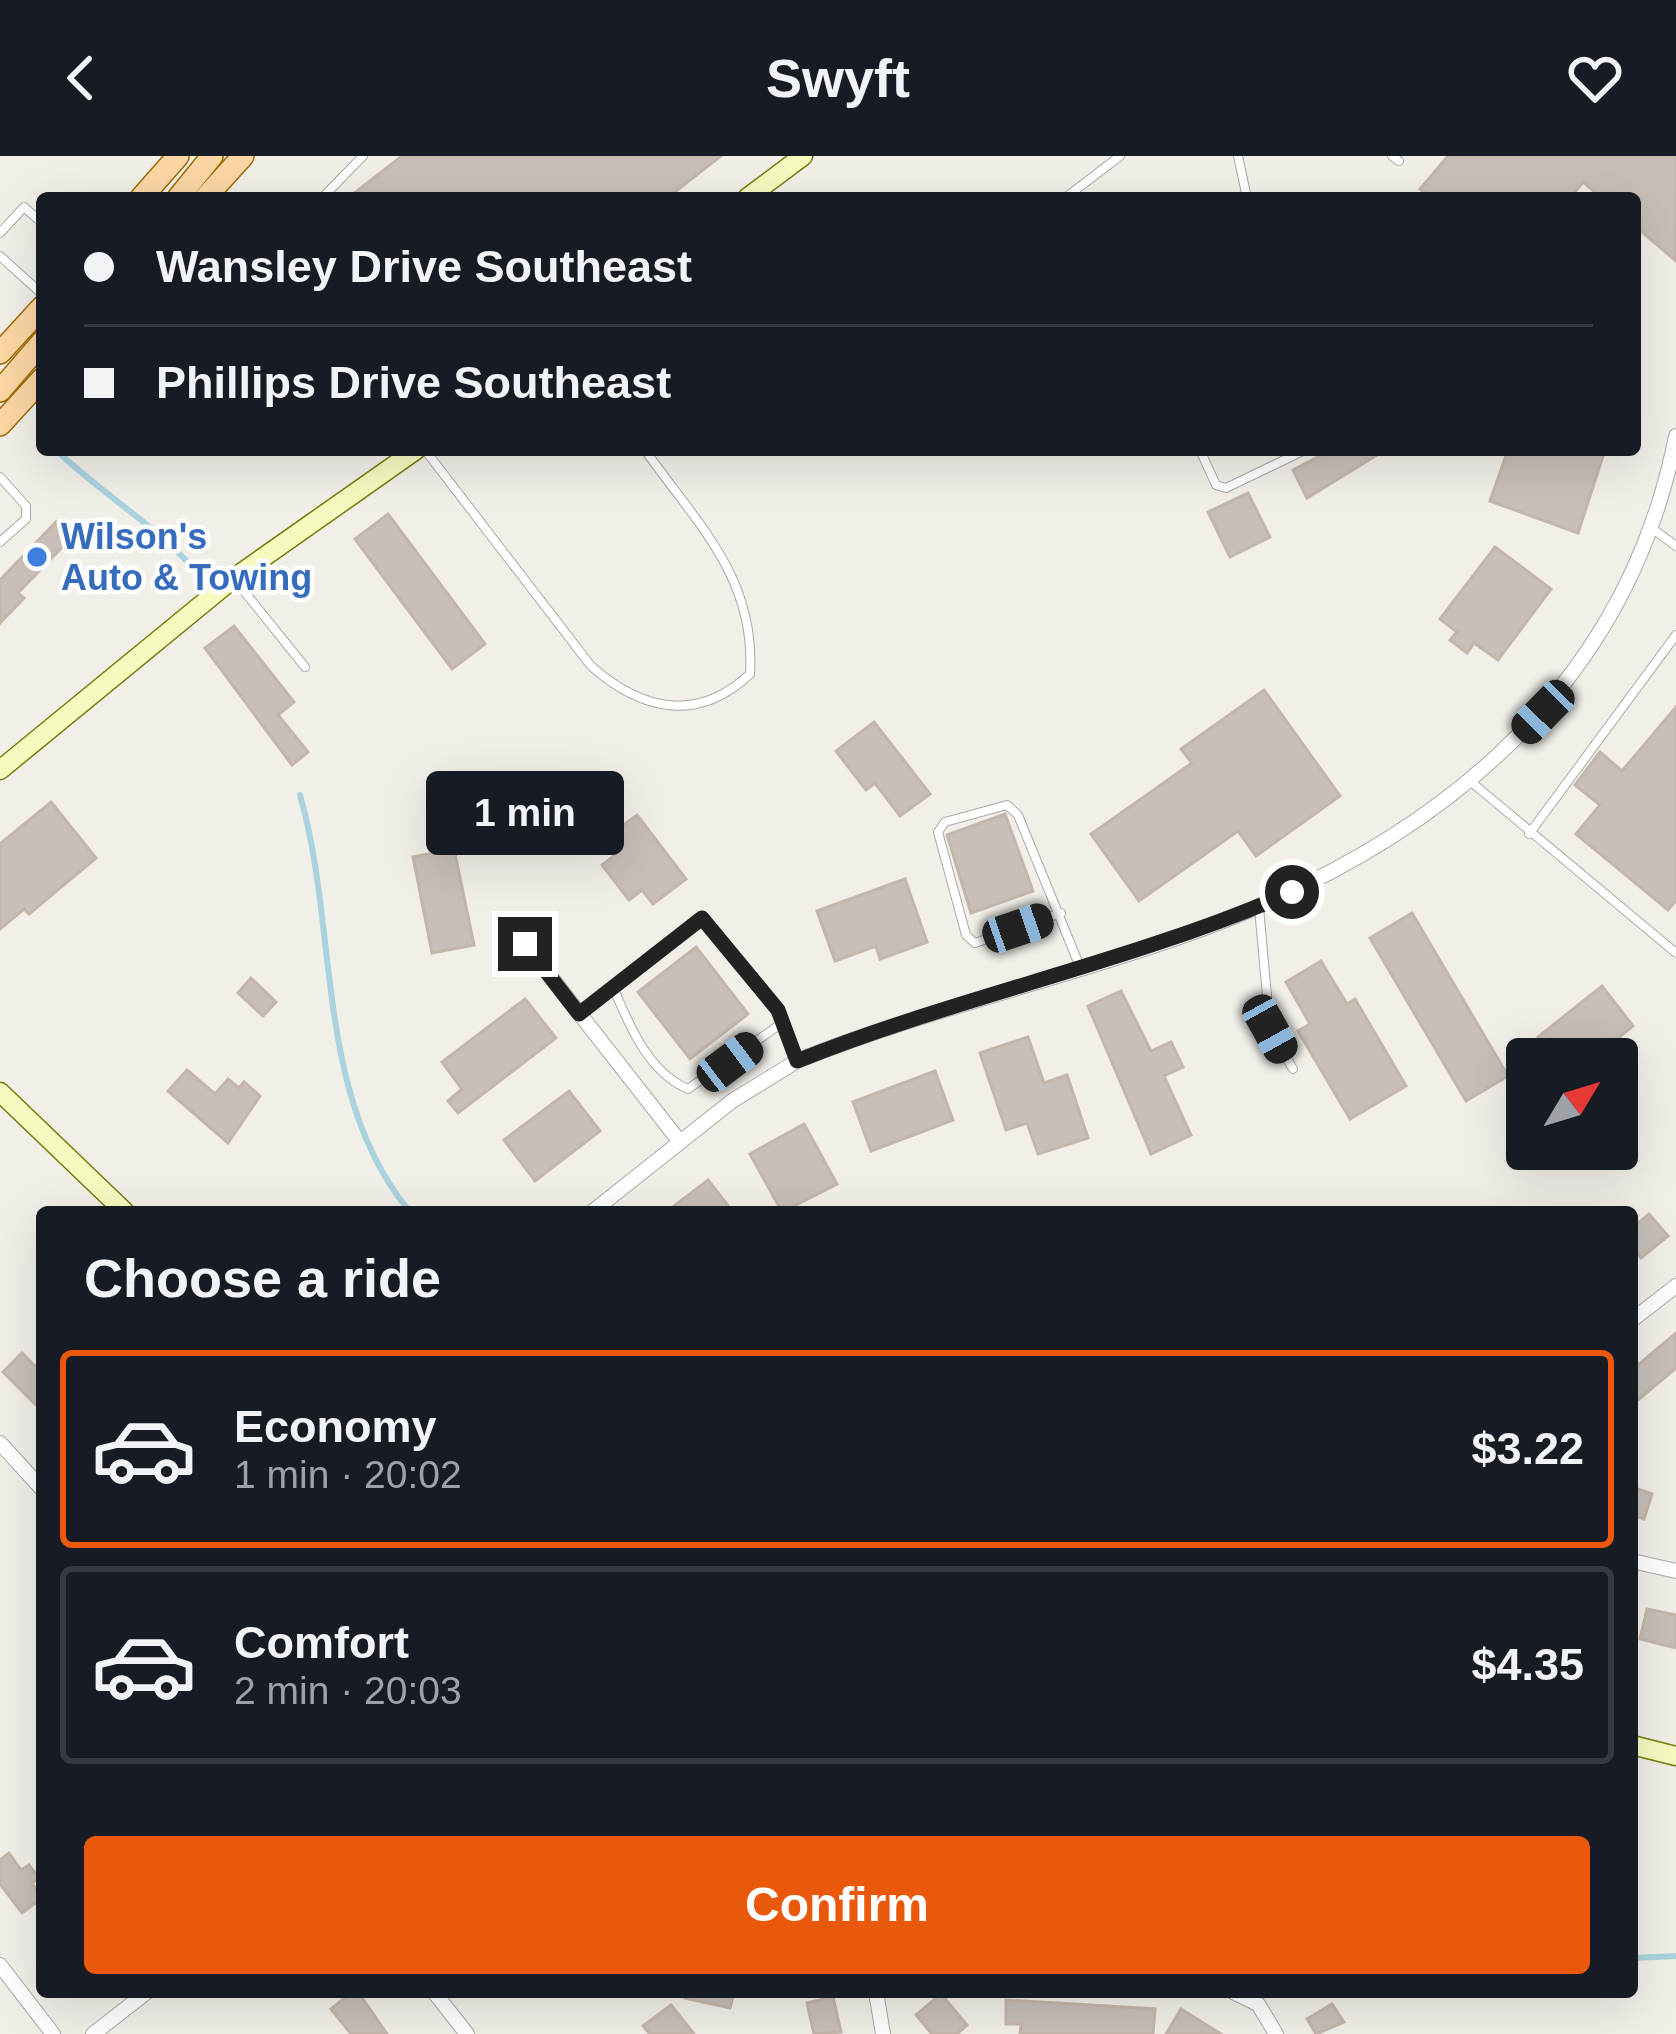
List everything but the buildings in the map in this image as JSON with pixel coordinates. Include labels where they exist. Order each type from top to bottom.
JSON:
[{"type":"main road","points":[[147,192],[178,156]]},
{"type":"main road","points":[[183,192],[212,156]]},
{"type":"main road","points":[[210,192],[243,156]]},
{"type":"main road","points":[[1,348],[36,313]]},
{"type":"main road","points":[[0,391],[36,349]]},
{"type":"main road","points":[[0,425],[36,386]]},
{"type":"street","points":[[755,192],[803,156]]},
{"type":"street","points":[[600,1206],[680,1142],[797,1061],[1259,907],[1359,855],[1470,781],[1514,742],[1575,675],[1622,600],[1653,529],[1676,436]]},
{"type":"street","points":[[0,770],[234,578],[407,456]]},
{"type":"street","points":[[525,944],[680,1142]]},
{"type":"street","points":[[0,1092],[115,1206]]},
{"type":"street","points":[[1638,1315],[1676,1286]]},
{"type":"street","points":[[0,1443],[36,1482]]},
{"type":"street","points":[[1638,1563],[1676,1571]]},
{"type":"street","points":[[1638,1746],[1676,1756]]},
{"type":"street","points":[[0,1966],[53,2034]]},
{"type":"street","points":[[93,2034],[139,1998]]},
{"type":"street","points":[[439,1998],[467,2034]]},
{"type":"street","points":[[877,1998],[883,2034]]},
{"type":"street","points":[[1246,1998],[1258,2004],[1276,2034]]},
{"type":"lane","points":[[328,192],[363,156]]},
{"type":"lane","points":[[1073,192],[1120,156]]},
{"type":"lane","points":[[1238,156],[1245,192]]},
{"type":"lane","points":[[0,233],[24,208],[36,219]]},
{"type":"lane","points":[[0,256],[36,289]]},
{"type":"lane","points":[[430,456],[591,665],[617,689],[670,706],[700,707],[725,698],[750,674],[749,612],[721,559],[649,456]]},
{"type":"lane","points":[[1203,456],[1216,485],[1226,488],[1293,456]]},
{"type":"lane","points":[[0,477],[26,506],[26,519],[0,542]]},
{"type":"lane","points":[[1653,529],[1676,546]]},
{"type":"lane","points":[[234,578],[305,667]]},
{"type":"lane","points":[[1528,834],[1676,635]]},
{"type":"lane","points":[[1470,781],[1676,953]]},
{"type":"lane","points":[[1061,913],[975,943],[966,935],[938,832],[945,822],[1006,806],[1018,815],[1061,913],[1080,967]]},
{"type":"lane","points":[[1259,907],[1270,1029],[1293,1069]]},
{"type":"lane","points":[[579,1014],[702,918],[742,962],[782,1023],[797,1061]]},
{"type":"lane","points":[[613,987],[637,1041],[674,1083],[688,1089],[782,1023]]},
{"type":"waterway","points":[[63,456],[200,576]]},
{"type":"waterway","points":[[300,795],[312,847],[343,1065],[379,1167],[406,1206]]},
{"type":"waterway","points":[[1638,1958],[1676,1956]]},
{"type":"place","name":"Wilson's Auto & Towing","points":[[37,557]]},
{"type":"route","points":[[525,944],[579,1014],[702,918],[778,1010],[797,1061],[952,1006],[1174,939],[1292,892]]}]
